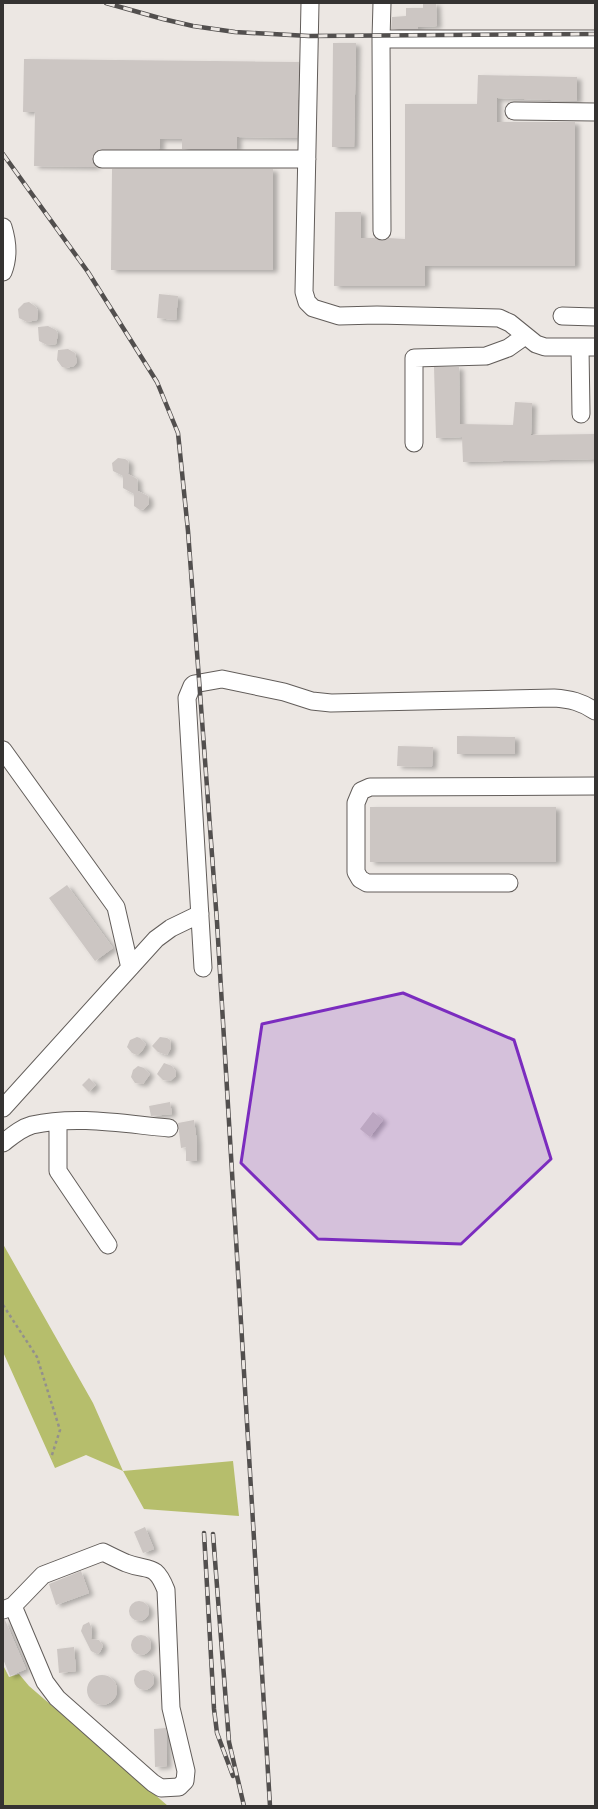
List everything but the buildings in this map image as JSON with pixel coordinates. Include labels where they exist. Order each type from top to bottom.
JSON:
[{"type":"street","points":[[310,3],[304,292],[307,302],[313,308],[339,316],[377,315],[499,318],[510,323],[536,344],[545,347],[587,347],[581,414]]},
{"type":"street","points":[[382,3],[382,231]]},
{"type":"street","points":[[381,40],[595,39]]},
{"type":"street","points":[[514,111],[595,112]]},
{"type":"street","points":[[102,159],[307,159]]},
{"type":"street","points":[[3,227],[6,239],[7,261],[3,272]]},
{"type":"street","points":[[562,316],[595,317]]},
{"type":"street","points":[[414,443],[414,358],[486,356],[508,348],[525,336]]},
{"type":"street","points":[[203,968],[187,698],[194,684],[222,680],[284,692],[312,701],[331,704],[554,698],[572,699],[587,705],[595,711]]},
{"type":"street","points":[[3,750],[116,907],[130,968]]},
{"type":"street","points":[[509,883],[367,883],[360,879],[356,872],[356,803],[361,791],[370,787],[595,786]]},
{"type":"street","points":[[3,1108],[156,939],[171,928],[200,914]]},
{"type":"street","points":[[3,1143],[21,1130],[31,1125],[78,1120],[169,1128]]},
{"type":"street","points":[[58,1123],[58,1171],[108,1245]]},
{"type":"street","points":[[103,1552],[128,1564],[144,1566],[157,1573],[166,1590],[170,1702],[186,1772],[185,1781],[179,1787],[161,1788],[153,1783],[57,1698],[45,1682],[8,1608],[43,1575],[103,1552]]},
{"type":"path","points":[[3,1305],[37,1357],[60,1430],[50,1458]]},
{"type":"highlighted area","points":[[403,993],[514,1040],[551,1159],[461,1244],[318,1239],[241,1163],[262,1024]]},
{"type":"green space","points":[[3,1244],[93,1403],[123,1471],[86,1455],[55,1468],[3,1352]]},
{"type":"green space","points":[[233,1461],[239,1516],[144,1509],[123,1471]]},
{"type":"green space","points":[[3,1665],[9,1677],[19,1674],[29,1686],[168,1806],[3,1806]]},
{"type":"railway","points":[[106,3],[193,26],[235,32],[309,36],[595,34]]},
{"type":"railway","points":[[3,154],[88,272],[157,382],[178,433],[188,531],[217,922],[270,1806]]},
{"type":"railway","points":[[204,1533],[214,1709],[217,1733],[233,1776]]},
{"type":"railway","points":[[213,1534],[229,1742],[244,1806]]}]
